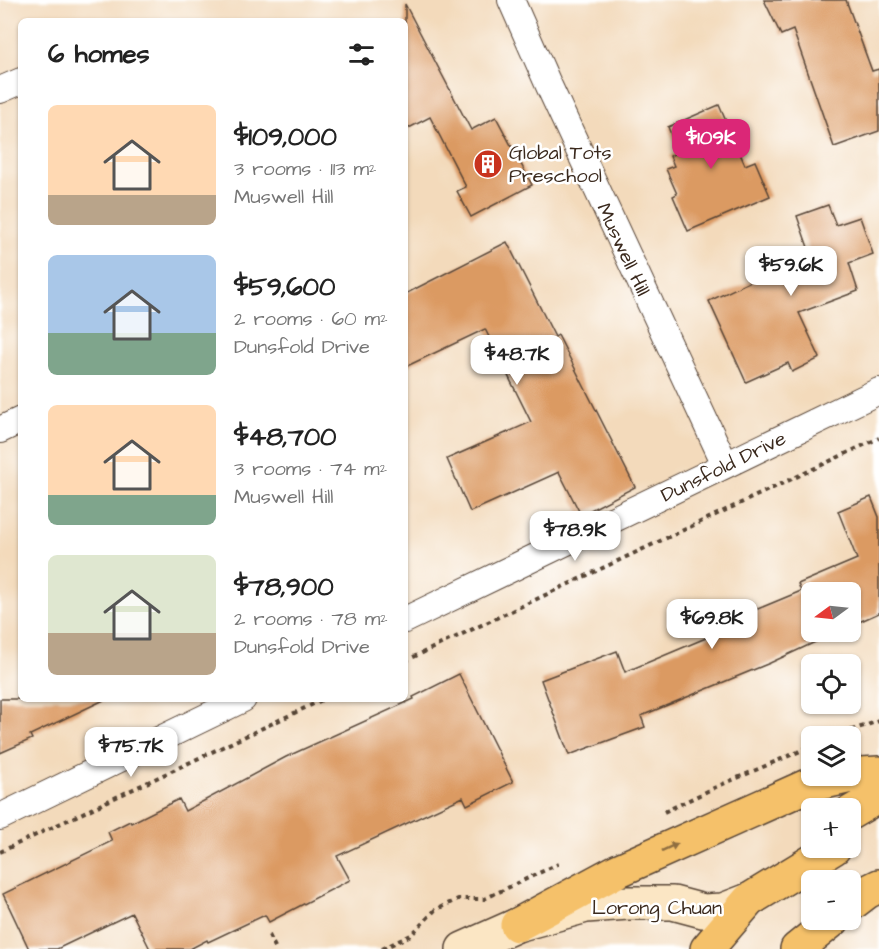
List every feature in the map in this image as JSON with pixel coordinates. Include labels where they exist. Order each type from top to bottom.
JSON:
[{"type":"highway","points":[[517,925],[617,871],[807,786],[861,774],[879,773]]},
{"type":"highway","points":[[861,807],[879,796]]},
{"type":"highway","points":[[861,831],[879,820]]},
{"type":"highway","points":[[749,900],[750,886],[801,849]]},
{"type":"highway","points":[[707,949],[749,900],[818,858]]},
{"type":"highway","points":[[861,897],[879,886]]},
{"type":"highway","points":[[797,949],[821,930]]},
{"type":"main road","name":"Lorong Chuan","points":[[463,949],[517,925],[586,906],[673,903],[703,911],[723,910],[749,900]]},
{"type":"street","name":"Muswell Hill","points":[[511,0],[725,464]]},
{"type":"street","points":[[0,90],[18,82]]},
{"type":"street","name":"Dunsfold Drive","points":[[408,619],[879,391]]},
{"type":"street","points":[[0,430],[18,421]]},
{"type":"street","points":[[0,817],[237,702]]},
{"type":"path","points":[[408,660],[879,438]]},
{"type":"path","points":[[0,852],[318,702]]},
{"type":"path","points":[[861,727],[879,721]]},
{"type":"path","points":[[269,935],[276,949]]},
{"type":"building","points":[[764,0],[846,0],[872,71],[879,69],[879,131],[834,147],[793,30],[781,35]]},
{"type":"building","points":[[405,4],[471,130],[496,117],[532,185],[471,217],[457,191],[466,187],[430,117],[408,128],[408,18],[405,18]]},
{"type":"building","points":[[719,105],[745,165],[755,161],[770,196],[688,231],[673,196],[677,194],[666,169],[674,166],[670,156],[678,152],[668,127]]},
{"type":"building","points":[[828,205],[836,225],[860,217],[873,254],[849,263],[858,291],[799,313],[820,358],[792,372],[788,363],[746,382],[709,301],[810,253],[797,216]]},
{"type":"building","points":[[507,242],[555,337],[558,335],[635,487],[581,515],[559,472],[470,512],[447,459],[531,422],[485,329],[408,366],[408,292]]},
{"type":"building","points":[[871,497],[879,517],[879,613],[861,621],[861,582],[803,582],[857,559],[838,511]]},
{"type":"building","points":[[801,591],[801,642],[815,642],[641,716],[645,727],[569,755],[541,680],[617,651],[625,672],[751,619],[748,613]]},
{"type":"building","points":[[459,674],[513,782],[467,805],[463,797],[337,856],[350,880],[269,922],[265,915],[190,949],[150,949],[132,913],[57,949],[29,949],[3,894],[112,841],[108,832],[130,821],[131,823],[179,799],[185,811],[286,757],[408,702],[414,699],[413,697]]},
{"type":"building","points":[[0,699],[18,699],[18,702],[100,702],[30,735],[32,739],[0,753]]},
{"type":"place","name":"Global Tots Preschool","points":[[488,164]]}]
